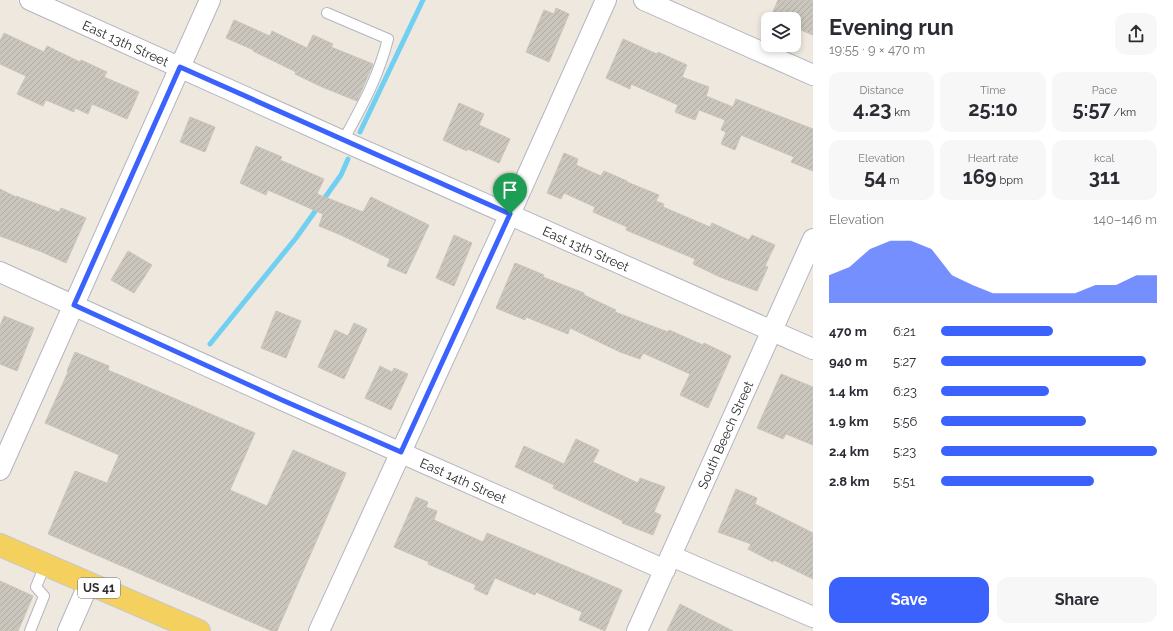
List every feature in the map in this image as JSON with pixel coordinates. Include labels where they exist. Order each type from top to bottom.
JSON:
[{"type":"main road","name":"US 41","points":[[0,545],[199,631]]},
{"type":"street","name":"East 13th Street","points":[[30,0],[813,349]]},
{"type":"street","points":[[0,470],[210,0]]},
{"type":"street","points":[[319,631],[510,214],[606,0]]},
{"type":"street","points":[[644,0],[813,75]]},
{"type":"street","name":"South Beech Street","points":[[637,631],[813,239]]},
{"type":"street","name":"East 14th Street","points":[[0,272],[282,400],[401,452],[668,563],[813,617]]},
{"type":"street","points":[[68,631],[89,584]]},
{"type":"lane","points":[[327,12],[388,39],[382,62],[369,92],[343,140]]},
{"type":"lane","points":[[30,631],[44,596],[36,587],[45,565]]},
{"type":"building","points":[[778,0],[813,0],[813,35],[801,30],[801,12],[773,12]]},
{"type":"building","points":[[556,8],[569,14],[549,62],[526,52],[544,10],[554,14]]},
{"type":"building","points":[[234,20],[270,36],[272,31],[307,48],[313,35],[333,44],[331,47],[373,64],[357,101],[322,87],[295,74],[296,72],[253,51],[254,50],[226,38]]},
{"type":"building","points":[[4,33],[44,52],[47,46],[80,62],[81,60],[107,72],[104,77],[139,92],[127,119],[92,104],[88,114],[75,108],[74,112],[46,100],[43,106],[17,94],[26,76],[0,64],[0,41]]},
{"type":"building","points":[[623,39],[687,65],[682,77],[709,87],[706,96],[733,107],[736,99],[813,129],[813,171],[791,162],[794,157],[741,135],[735,150],[721,144],[726,132],[721,130],[725,120],[699,110],[695,120],[675,112],[678,105],[631,84],[630,89],[606,78]]},
{"type":"building","points":[[459,103],[484,114],[479,125],[510,139],[499,163],[443,140]]},
{"type":"building","points":[[190,117],[215,127],[205,152],[180,142]]},
{"type":"building","points":[[256,146],[282,157],[280,160],[324,179],[317,194],[363,212],[371,197],[429,225],[406,274],[387,266],[390,259],[319,226],[323,214],[268,190],[266,195],[240,183]]},
{"type":"building","points":[[564,153],[578,159],[576,165],[601,176],[604,171],[659,195],[656,201],[664,204],[663,207],[710,227],[712,223],[749,240],[752,235],[775,245],[765,266],[768,267],[757,291],[720,277],[693,264],[695,259],[626,230],[627,227],[593,212],[595,207],[564,193],[561,199],[547,193]]},
{"type":"building","points":[[0,189],[16,197],[59,212],[61,208],[86,218],[66,263],[0,236]]},
{"type":"building","points":[[454,235],[472,243],[454,286],[436,278]]},
{"type":"building","points":[[128,251],[152,265],[134,293],[111,280]]},
{"type":"building","points":[[515,263],[544,275],[543,277],[584,293],[584,295],[616,310],[615,312],[668,332],[669,330],[703,345],[704,343],[731,356],[708,408],[680,395],[690,374],[643,353],[640,359],[620,352],[570,328],[568,334],[526,317],[525,320],[496,308]]},
{"type":"building","points":[[276,311],[301,321],[286,358],[261,348]]},
{"type":"building","points":[[4,316],[34,328],[17,371],[0,364],[0,326]]},
{"type":"building","points":[[354,323],[367,329],[344,379],[318,367],[335,330],[348,336]]},
{"type":"building","points":[[75,352],[109,366],[108,370],[255,433],[230,490],[267,506],[293,450],[346,473],[277,631],[272,631],[48,534],[75,471],[107,483],[119,455],[45,423],[68,372],[67,371]]},
{"type":"building","points":[[380,366],[392,372],[394,368],[408,374],[391,410],[365,398]]},
{"type":"building","points":[[781,374],[813,387],[813,445],[786,434],[783,439],[757,428]]},
{"type":"building","points":[[576,439],[599,450],[593,462],[638,483],[640,478],[665,487],[654,512],[661,515],[653,535],[622,523],[623,521],[553,488],[554,485],[515,467],[524,446],[564,464]]},
{"type":"building","points":[[736,489],[757,498],[755,504],[813,533],[813,579],[774,560],[773,562],[748,549],[751,544],[718,532]]},
{"type":"building","points":[[416,497],[428,502],[426,507],[437,511],[434,520],[483,542],[487,533],[622,590],[605,631],[579,620],[582,612],[536,592],[535,595],[495,578],[487,595],[474,589],[476,585],[394,547]]},
{"type":"building","points":[[0,581],[33,596],[18,631],[0,631]]},
{"type":"building","points":[[680,604],[733,631],[667,631]]},
{"type":"waterway","points":[[360,132],[423,0]]},
{"type":"waterway","points":[[210,344],[296,238],[341,175],[348,159]]},
{"type":"route","points":[[180,67],[510,214],[401,452],[282,400],[74,305],[180,67]]}]
